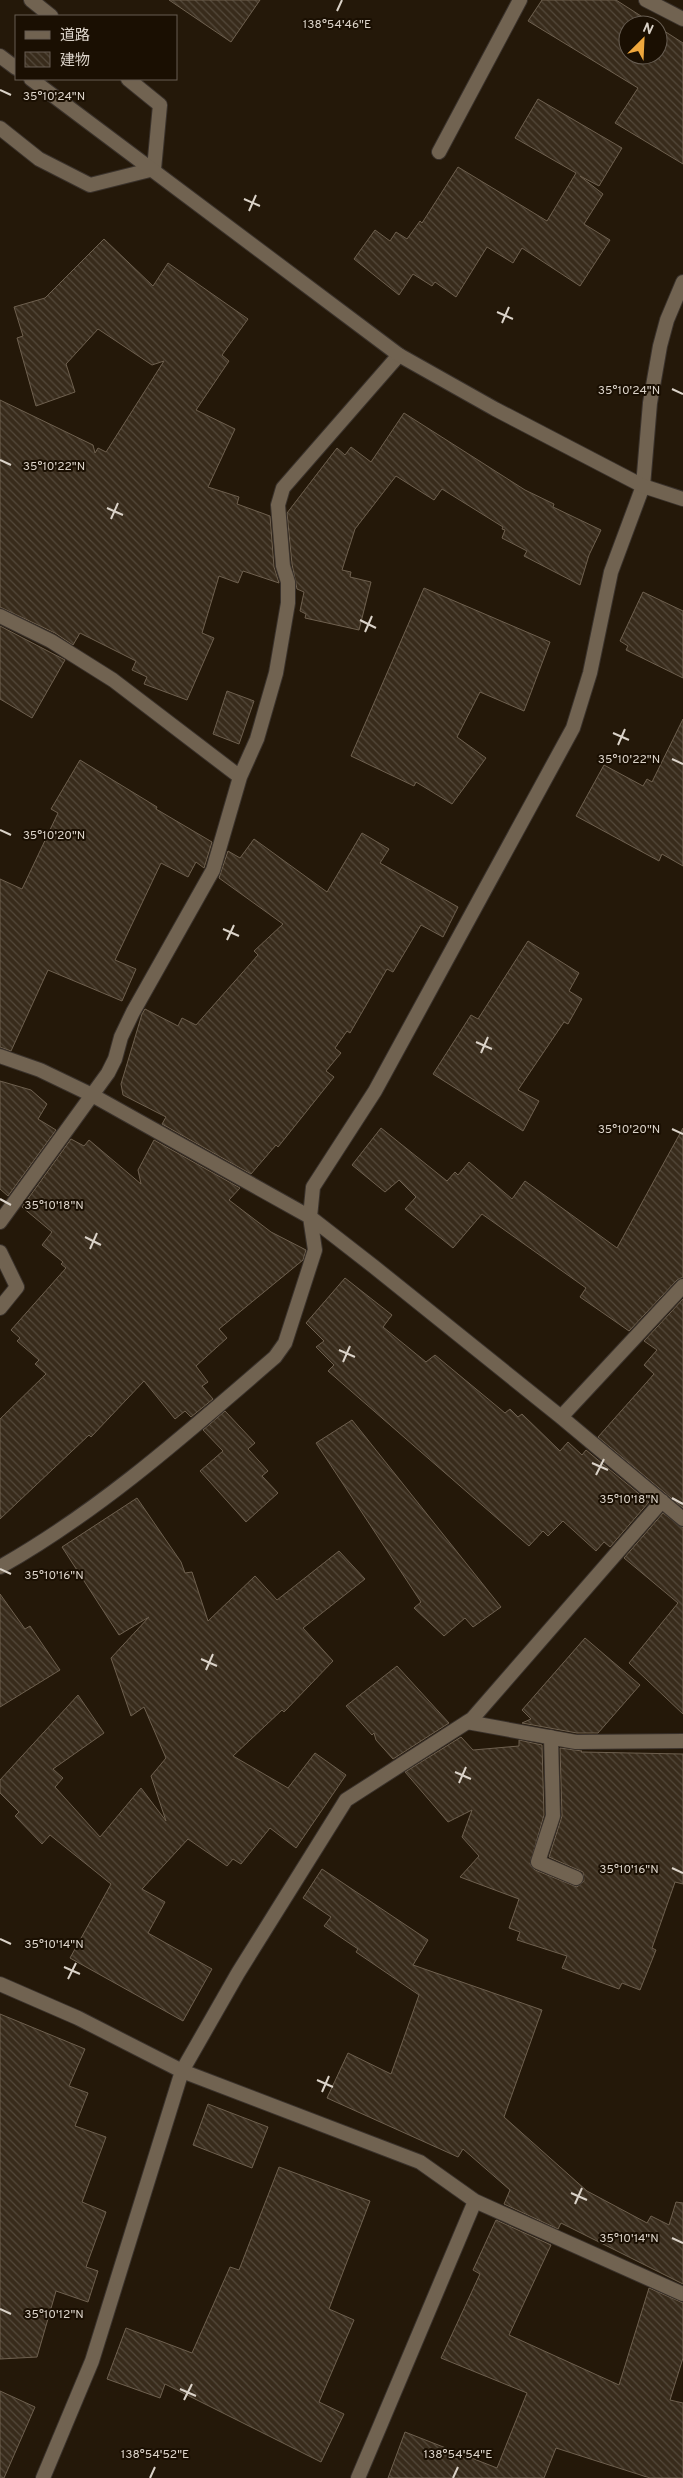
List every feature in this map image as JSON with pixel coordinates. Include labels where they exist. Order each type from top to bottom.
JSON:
[{"type":"street","points":[[31,0],[50,15]]},
{"type":"street","points":[[439,152],[520,0]]},
{"type":"street","points":[[646,0],[683,19]]},
{"type":"street","points":[[0,56],[15,67]]},
{"type":"street","points":[[32,80],[154,169],[399,355],[495,409],[642,486],[683,499]]},
{"type":"street","points":[[129,80],[160,105],[154,169]]},
{"type":"street","points":[[0,128],[39,159],[90,184],[154,169]]},
{"type":"street","points":[[0,1567],[85,1514],[163,1454],[275,1357],[285,1343],[315,1250],[310,1217],[313,1187],[375,1091],[573,728],[590,674],[611,572],[642,486],[650,403],[660,346],[667,320],[683,282]]},
{"type":"street","points":[[0,1222],[108,1073],[115,1059],[120,1037],[212,870],[240,777],[257,739],[276,673],[288,603],[288,582],[283,566],[278,505],[283,488],[399,355]]},
{"type":"street","points":[[0,616],[51,641],[113,680],[240,777]]},
{"type":"street","points":[[0,1056],[40,1070],[92,1095],[310,1217],[374,1266],[561,1417],[683,1519]]},
{"type":"street","points":[[0,1252],[17,1288],[0,1308]]},
{"type":"street","points":[[561,1417],[683,1286]]},
{"type":"street","points":[[43,2478],[92,2361],[182,2071],[238,1973],[346,1800],[468,1722],[662,1500]]},
{"type":"street","points":[[468,1722],[576,1742],[683,1741]]},
{"type":"street","points":[[551,1737],[552,1816],[538,1862],[576,1878]]},
{"type":"street","points":[[0,1984],[78,2018],[182,2071],[420,2162],[475,2201],[683,2294]]},
{"type":"street","points":[[358,2478],[475,2201]]},
{"type":"building","points":[[169,0],[260,0],[231,42]]},
{"type":"building","points":[[542,0],[616,0],[639,15],[618,15],[618,65],[668,65],[668,33],[683,43],[683,164],[615,123],[638,88],[528,21]]},
{"type":"building","points":[[538,99],[622,148],[599,186],[580,176],[603,194],[584,224],[610,240],[580,286],[522,248],[513,263],[487,247],[456,297],[435,282],[432,286],[413,274],[399,295],[354,259],[375,230],[390,241],[396,232],[407,239],[420,221],[422,223],[458,167],[547,221],[576,173],[515,138]]},
{"type":"building","points":[[104,239],[153,286],[168,263],[248,319],[222,355],[229,361],[196,410],[235,429],[208,487],[239,497],[237,504],[270,516],[274,567],[279,583],[243,571],[238,583],[219,576],[202,633],[214,638],[187,700],[144,684],[147,677],[132,670],[136,661],[80,633],[73,645],[55,633],[0,607],[0,400],[93,445],[95,453],[98,448],[106,452],[164,361],[152,365],[98,329],[66,364],[75,392],[36,406],[17,338],[23,336],[14,307],[45,298]]},
{"type":"building","points":[[404,413],[525,490],[554,504],[553,507],[601,530],[589,555],[580,585],[524,556],[527,551],[502,538],[505,530],[502,529],[503,527],[442,489],[434,500],[396,476],[355,529],[342,570],[351,572],[350,577],[371,582],[359,630],[305,618],[306,614],[300,611],[304,592],[297,589],[292,564],[287,513],[337,448],[345,455],[351,447],[371,462]]},
{"type":"building","points":[[424,588],[550,642],[524,711],[480,692],[457,737],[486,758],[452,804],[416,782],[414,786],[351,756]]},
{"type":"building","points":[[643,592],[683,611],[683,678],[626,650],[628,646],[620,641]]},
{"type":"building","points":[[0,626],[65,660],[32,718],[0,699]]},
{"type":"building","points":[[227,691],[254,701],[239,744],[213,734]]},
{"type":"building","points":[[683,719],[683,866],[662,854],[659,861],[576,816],[604,765],[643,786],[647,779],[652,782]]},
{"type":"building","points":[[80,760],[157,807],[156,809],[212,842],[204,868],[196,862],[188,877],[161,863],[115,960],[136,969],[122,1001],[48,970],[11,1051],[0,1047],[0,879],[22,889],[58,813],[51,809]]},
{"type":"building","points":[[362,833],[389,849],[380,863],[458,907],[443,937],[421,925],[393,972],[387,969],[350,1033],[347,1031],[335,1048],[341,1053],[326,1071],[334,1077],[278,1147],[276,1145],[251,1174],[162,1124],[166,1117],[123,1095],[121,1084],[142,1014],[145,1009],[178,1026],[182,1018],[196,1025],[258,955],[254,951],[283,924],[219,878],[228,851],[240,858],[254,839],[327,892]]},
{"type":"building","points":[[528,941],[579,973],[569,991],[582,999],[568,1024],[564,1022],[518,1090],[539,1101],[523,1131],[433,1074],[471,1015],[478,1019]]},
{"type":"building","points":[[0,1081],[31,1090],[47,1104],[38,1119],[56,1130],[8,1196],[0,1189]]},
{"type":"building","points":[[381,1128],[447,1181],[455,1172],[458,1175],[469,1162],[512,1199],[525,1181],[617,1248],[683,1128],[683,1277],[677,1280],[629,1331],[580,1297],[586,1288],[482,1214],[453,1248],[405,1209],[416,1197],[399,1180],[385,1192],[352,1165]]},
{"type":"building","points":[[71,1139],[84,1146],[89,1140],[141,1184],[138,1170],[154,1140],[240,1188],[229,1200],[271,1232],[306,1250],[303,1260],[219,1329],[227,1338],[196,1366],[208,1382],[202,1386],[213,1399],[191,1417],[185,1411],[175,1419],[144,1381],[91,1437],[89,1435],[0,1519],[0,1419],[46,1374],[35,1364],[39,1360],[17,1341],[20,1338],[11,1330],[66,1268],[61,1264],[63,1262],[42,1245],[52,1232],[22,1207]]},
{"type":"building","points":[[345,1278],[392,1315],[383,1327],[426,1362],[435,1355],[505,1413],[510,1409],[518,1417],[522,1414],[560,1451],[568,1442],[582,1455],[586,1450],[649,1502],[610,1547],[604,1542],[596,1551],[563,1521],[548,1536],[543,1531],[529,1546],[328,1371],[334,1365],[316,1347],[324,1341],[306,1323]]},
{"type":"building","points":[[683,1299],[683,1508],[598,1437],[654,1374],[644,1365],[657,1350],[644,1341]]},
{"type":"building","points":[[225,1411],[255,1443],[248,1449],[268,1471],[262,1476],[278,1493],[246,1522],[200,1471],[223,1451],[203,1430]]},
{"type":"building","points":[[352,1420],[501,1607],[473,1627],[465,1618],[444,1636],[414,1608],[421,1602],[316,1443]]},
{"type":"building","points":[[137,1498],[181,1562],[185,1573],[192,1572],[208,1621],[255,1576],[277,1600],[339,1551],[365,1579],[303,1628],[333,1661],[284,1712],[282,1710],[233,1756],[288,1788],[315,1753],[346,1775],[296,1848],[270,1828],[241,1864],[233,1859],[227,1866],[188,1839],[142,1889],[165,1902],[148,1933],[212,1969],[183,2021],[70,1958],[111,1884],[50,1835],[42,1844],[15,1816],[19,1812],[0,1793],[0,1780],[78,1695],[104,1733],[53,1769],[63,1778],[55,1787],[100,1837],[141,1788],[166,1821],[151,1776],[166,1758],[144,1707],[131,1716],[111,1658],[149,1617],[119,1635],[62,1547]]},
{"type":"building","points":[[663,1513],[683,1528],[683,1714],[629,1663],[678,1603],[624,1558]]},
{"type":"building","points":[[0,1594],[25,1629],[30,1626],[60,1670],[0,1707]]},
{"type":"building","points":[[585,1638],[640,1685],[598,1733],[577,1733],[522,1723],[531,1719],[522,1710]]},
{"type":"building","points":[[397,1666],[449,1723],[393,1759],[376,1740],[374,1733],[372,1735],[346,1706]]},
{"type":"building","points":[[461,1737],[473,1750],[519,1746],[519,1740],[542,1745],[544,1815],[530,1864],[535,1870],[577,1887],[584,1881],[583,1872],[549,1857],[562,1816],[560,1748],[581,1752],[683,1754],[683,1884],[675,1882],[652,1948],[656,1950],[640,1990],[622,1983],[619,1989],[562,1968],[567,1956],[517,1940],[520,1932],[509,1928],[519,1899],[460,1877],[479,1856],[462,1837],[472,1810],[448,1822],[405,1772]]},
{"type":"building","points":[[322,1869],[428,1940],[413,1965],[542,2010],[504,2117],[587,2191],[647,2223],[651,2216],[669,2225],[676,2202],[683,2203],[683,2284],[561,2223],[558,2229],[504,2204],[510,2190],[463,2149],[458,2157],[327,2098],[348,2053],[391,2074],[419,1995],[356,1952],[358,1949],[324,1926],[331,1917],[303,1898]]},
{"type":"building","points":[[0,2014],[85,2049],[69,2086],[88,2093],[75,2126],[106,2137],[82,2202],[106,2212],[86,2267],[98,2271],[88,2302],[56,2291],[37,2357],[0,2359]]},
{"type":"building","points":[[208,2104],[268,2127],[252,2168],[193,2145]]},
{"type":"building","points":[[279,2167],[370,2201],[329,2309],[354,2320],[319,2402],[344,2414],[321,2462],[165,2384],[160,2398],[107,2379],[126,2328],[192,2353],[230,2267],[239,2270]]},
{"type":"building","points":[[496,2220],[551,2245],[509,2335],[619,2385],[649,2288],[683,2303],[683,2358],[670,2400],[683,2403],[683,2478],[650,2478],[556,2448],[544,2478],[388,2478],[405,2432],[497,2468],[527,2393],[441,2358],[480,2274],[473,2270]]},
{"type":"building","points":[[0,2391],[35,2407],[4,2478],[0,2478]]}]
